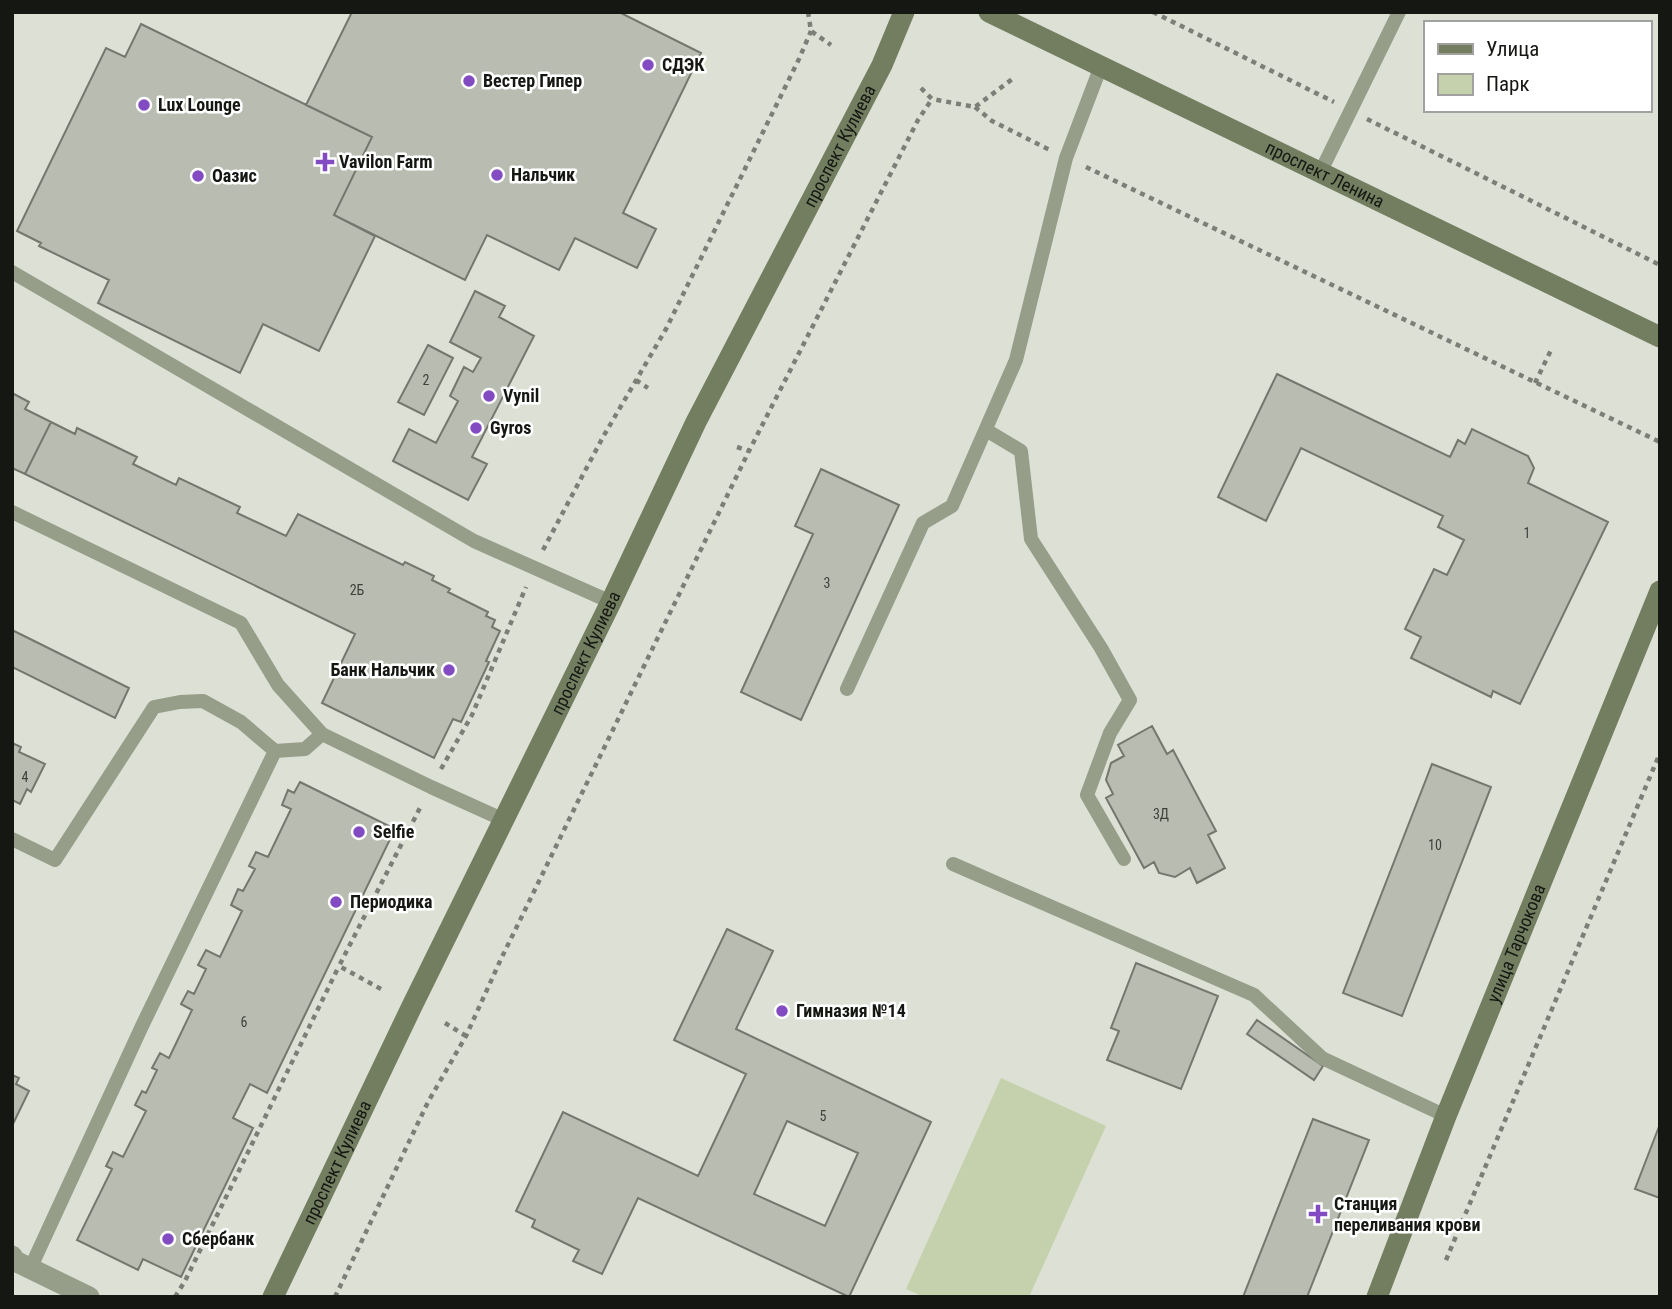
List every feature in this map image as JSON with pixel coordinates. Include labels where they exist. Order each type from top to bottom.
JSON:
[{"type":"main road","name":"проспект Кулиева","points":[[273,1297],[696,422],[882,65],[904,12]]},
{"type":"main road","name":"проспект Ленина","points":[[989,12],[1660,337]]},
{"type":"main road","name":"улица Тарчокова","points":[[1377,1297],[1446,1116],[1660,591]]},
{"type":"street","points":[[12,1256],[15,1261],[30,1269],[89,1297]]},
{"type":"lane","points":[[1320,173],[1399,12]]},
{"type":"lane","points":[[847,689],[923,523],[952,506],[1016,360],[1066,158],[1101,66]]},
{"type":"lane","points":[[12,272],[474,541],[611,602]]},
{"type":"lane","points":[[986,430],[1021,451],[1031,540],[1101,648],[1130,700],[1110,733],[1087,794],[1124,859]]},
{"type":"lane","points":[[12,512],[241,623],[278,685],[322,734],[504,820]]},
{"type":"lane","points":[[12,839],[55,860],[154,708],[180,702],[203,701],[241,722],[275,751],[305,749],[322,734]]},
{"type":"lane","points":[[30,1269],[142,1026],[275,751]]},
{"type":"lane","points":[[953,864],[1254,995],[1322,1058],[1446,1116]]},
{"type":"path","points":[[175,1297],[338,966],[431,787],[472,715],[534,568],[603,437],[666,329],[799,59],[811,31],[808,12]]},
{"type":"path","points":[[1153,12],[1660,265]]},
{"type":"path","points":[[811,31],[831,45]]},
{"type":"path","points":[[975,107],[1014,76]]},
{"type":"path","points":[[921,88],[932,99],[975,107],[992,121],[1066,158],[1660,442]]},
{"type":"path","points":[[335,1297],[428,1102],[466,1036],[748,451],[918,120],[932,99]]},
{"type":"path","points":[[1535,383],[1552,348]]},
{"type":"path","points":[[636,380],[648,388]]},
{"type":"path","points":[[737,447],[748,451]]},
{"type":"path","points":[[1446,1260],[1660,753]]},
{"type":"path","points":[[338,966],[381,989]]},
{"type":"path","points":[[445,1023],[466,1036]]},
{"type":"green space","points":[[1001,1078],[1106,1126],[1029,1297],[924,1297],[906,1289]]},
{"type":"building","name":"Нальчик","points":[[352,12],[619,12],[701,53],[623,213],[656,229],[637,268],[575,238],[559,270],[487,235],[465,280],[334,215],[372,137],[306,105]]},
{"type":"building","name":"Оазис","points":[[141,24],[372,137],[334,215],[375,236],[319,351],[263,324],[240,373],[98,303],[109,280],[39,246],[41,243],[17,231],[106,48],[125,57]]},
{"type":"building","points":[[475,291],[505,306],[499,317],[534,336],[472,457],[487,464],[468,500],[393,461],[409,429],[436,443],[458,401],[450,396],[464,367],[473,372],[481,358],[450,342]]},
{"type":"building","points":[[428,345],[453,358],[424,415],[398,402]]},
{"type":"building","points":[[1277,374],[1450,457],[1458,440],[1465,444],[1472,429],[1528,456],[1534,468],[1528,483],[1608,522],[1520,704],[1493,691],[1491,697],[1411,658],[1421,637],[1405,629],[1434,569],[1447,575],[1464,540],[1438,527],[1443,516],[1301,448],[1266,521],[1218,497]]},
{"type":"building","points":[[12,393],[29,402],[25,409],[51,422],[25,474],[12,468]]},
{"type":"building","points":[[51,422],[75,434],[77,428],[137,457],[133,464],[176,485],[179,478],[240,507],[237,513],[286,536],[298,514],[403,565],[405,562],[434,576],[432,580],[450,589],[448,592],[488,612],[486,616],[495,620],[492,627],[500,631],[486,661],[489,662],[461,722],[453,719],[434,758],[322,703],[355,634],[25,474]]},
{"type":"building","points":[[821,469],[899,505],[801,720],[741,692],[813,534],[795,526]]},
{"type":"building","points":[[12,630],[129,688],[115,718],[12,667]]},
{"type":"building","points":[[1152,726],[1167,754],[1173,750],[1216,831],[1208,835],[1225,868],[1197,883],[1190,868],[1175,877],[1159,873],[1154,862],[1144,868],[1106,798],[1113,794],[1106,780],[1111,763],[1124,756],[1118,745]]},
{"type":"building","points":[[12,743],[21,747],[19,752],[45,764],[31,792],[27,789],[20,804],[12,800]]},
{"type":"building","points":[[1432,764],[1491,787],[1402,1016],[1343,993]]},
{"type":"building","points":[[300,782],[395,829],[267,1093],[250,1084],[233,1118],[253,1128],[181,1277],[143,1259],[138,1270],[77,1240],[112,1169],[106,1166],[113,1152],[123,1157],[146,1111],[135,1105],[142,1091],[146,1093],[157,1070],[152,1068],[160,1053],[169,1058],[192,1010],[181,1004],[188,991],[194,994],[206,969],[198,965],[206,950],[220,957],[242,911],[231,905],[238,889],[243,891],[255,869],[249,866],[256,852],[268,857],[291,809],[282,805],[288,790],[294,793]]},
{"type":"building","points":[[727,929],[773,951],[736,1029],[931,1122],[849,1297],[638,1198],[602,1274],[573,1261],[579,1250],[532,1227],[535,1220],[516,1211],[563,1112],[698,1176],[746,1074],[674,1040]],"holes":[[[787,1121],[858,1153],[825,1226],[754,1194]]]},
{"type":"building","points":[[1136,963],[1218,996],[1181,1089],[1107,1060],[1119,1031],[1111,1028]]},
{"type":"building","points":[[1257,1020],[1323,1066],[1314,1080],[1247,1034]]},
{"type":"building","points":[[12,1075],[19,1078],[16,1084],[29,1091],[12,1126]]},
{"type":"building","points":[[1313,1119],[1369,1140],[1307,1297],[1243,1297]]},
{"type":"building","points":[[1660,1124],[1660,1198],[1635,1189]]},
{"type":"place","name":"СДЭК","points":[[648,65]]},
{"type":"place","name":"Вестер Гипер","points":[[469,81]]},
{"type":"place","name":"Lux Lounge","points":[[144,105]]},
{"type":"place","name":"Vavilon Farm","points":[[325,162]]},
{"type":"place","name":"Нальчик","points":[[497,175]]},
{"type":"place","name":"Оазис","points":[[198,176]]},
{"type":"place","name":"Vynil","points":[[489,396]]},
{"type":"place","name":"Gyros","points":[[476,428]]},
{"type":"place","name":"Банк Нальчик","points":[[449,670]]},
{"type":"place","name":"Selfie","points":[[359,832]]},
{"type":"place","name":"Периодика","points":[[336,902]]},
{"type":"place","name":"Гимназия №14","points":[[782,1011]]},
{"type":"place","name":"Станция переливания крови","points":[[1318,1214]]},
{"type":"place","name":"Сбербанк","points":[[168,1239]]}]
